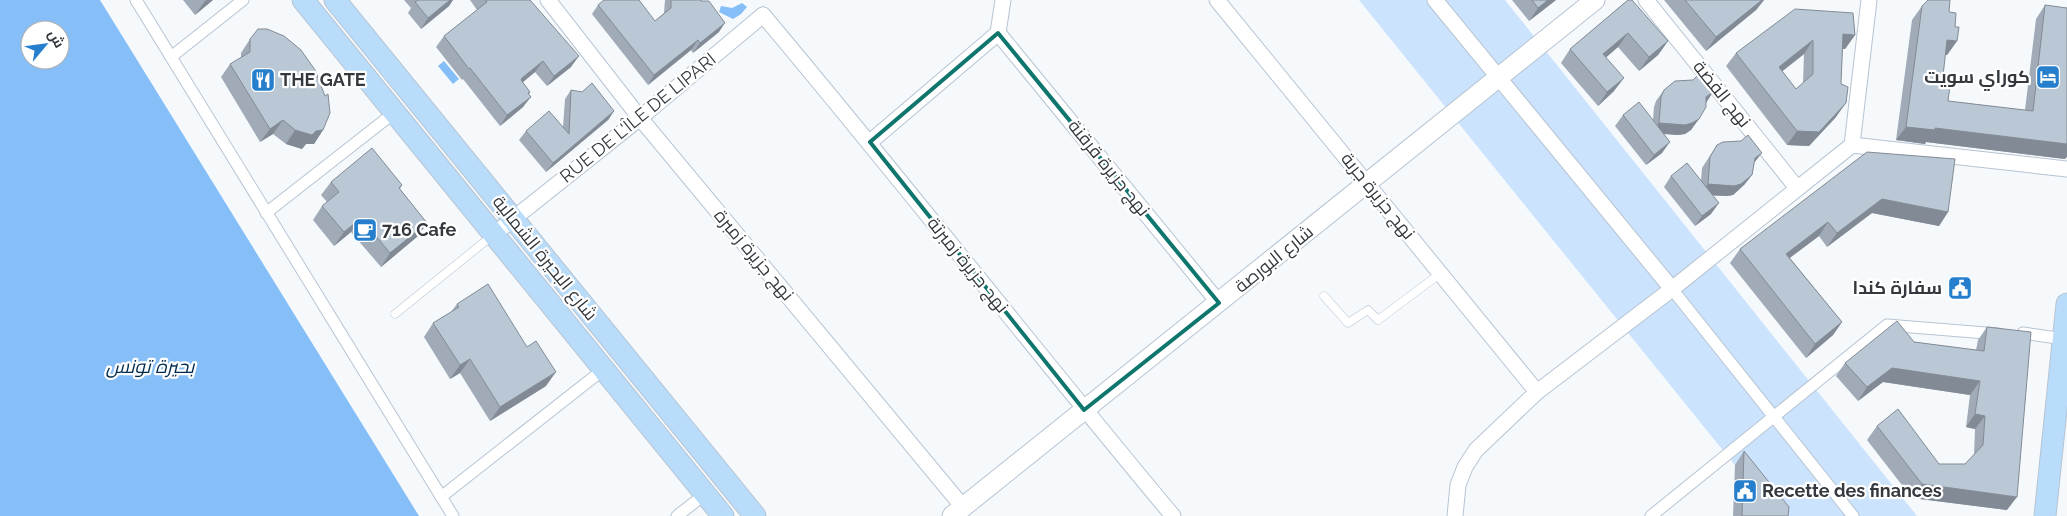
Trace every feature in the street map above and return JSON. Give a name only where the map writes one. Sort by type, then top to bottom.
[{"type":"main road","name":"شارع البحيرة الشمالية","points":[[303,0],[723,516]]},
{"type":"main road","name":"شارع البحيرة الشمالية","points":[[335,0],[755,516]]},
{"type":"main road","points":[[2046,516],[2053,428],[2067,304]]},
{"type":"street","points":[[136,0],[453,516]]},
{"type":"street","points":[[171,57],[243,0]]},
{"type":"street","name":"نهج جزيرة زمبرة","points":[[548,0],[640,118],[957,512]]},
{"type":"street","points":[[870,142],[998,33],[1003,0]]},
{"type":"street","name":"نهج جزيرة جربة","points":[[1217,0],[1537,392]]},
{"type":"street","points":[[1435,0],[1672,290],[1853,516]]},
{"type":"street","name":"شارع البورصة","points":[[957,512],[1595,0]]},
{"type":"street","name":"نهج الفضة","points":[[1646,0],[1798,188]]},
{"type":"street","points":[[1852,145],[1869,0]]},
{"type":"street","name":"RUE DE L'ÎLE DE LIPARI","points":[[493,235],[640,118],[764,7]]},
{"type":"street","name":"نهج جزيرة زمبرتة","points":[[764,7],[1084,410],[1173,516]]},
{"type":"street","name":"نهج جزيرة قرقنة","points":[[998,33],[1219,303]]},
{"type":"street","points":[[266,213],[395,112]]},
{"type":"street","points":[[1455,516],[1458,485],[1465,467],[1476,450],[1537,392],[1672,290],[1852,145],[2067,168]]},
{"type":"street","points":[[1651,516],[1887,325],[2064,339]]},
{"type":"street","points":[[441,497],[604,368]]},
{"type":"street","points":[[677,516],[705,494]]},
{"type":"lane","points":[[395,314],[493,235]]},
{"type":"lane","points":[[1324,296],[1348,323],[1368,310],[1378,320],[1441,273]]},
{"type":"highlighted area","points":[[998,33],[1219,303],[1084,410],[870,142]]},
{"type":"shaded area","points":[[1359,0],[1505,0],[1917,516],[1776,516]]},
{"type":"water","name":"بحيرة تونس","points":[[0,0],[100,0],[419,516],[0,516]]},
{"type":"water","points":[[742,3],[747,7],[733,19],[719,12],[721,6],[732,8]]},
{"type":"water","points":[[444,61],[459,79],[453,84],[438,66]]},
{"type":"building","points":[[418,0],[450,0],[428,18],[415,2]]},
{"type":"building","points":[[486,0],[530,0],[579,56],[554,76],[543,61],[522,78],[521,80],[530,92],[528,93],[531,97],[507,115],[444,36],[487,2]]},
{"type":"building","points":[[604,0],[639,0],[655,21],[671,8],[671,0],[709,1],[725,23],[700,43],[698,40],[654,75],[598,5]]},
{"type":"building","points":[[1532,0],[1548,0],[1538,8]]},
{"type":"building","points":[[1628,0],[1632,0],[1668,41],[1649,57],[1628,33],[1603,54],[1624,78],[1607,92],[1570,49]]},
{"type":"building","points":[[1685,0],[1762,0],[1716,37]]},
{"type":"building","name":"كوراي سويت","points":[[1928,0],[1950,0],[1949,12],[1956,13],[1955,27],[1959,27],[1957,41],[1947,40],[1942,85],[1950,86],[1948,101],[2033,111],[2045,5],[2067,8],[2067,144],[1935,128],[1935,130],[1906,127],[1922,6]]},
{"type":"building","points":[[1795,9],[1853,13],[1855,35],[1843,34],[1841,84],[1848,87],[1846,103],[1819,132],[1797,131],[1736,53]],"holes":[[[1813,40],[1813,74],[1796,89],[1779,67]]]},
{"type":"building","points":[[258,29],[267,29],[284,36],[301,50],[315,70],[325,96],[328,94],[330,113],[323,130],[316,131],[312,135],[295,130],[283,120],[270,129],[230,64],[250,52],[250,39]]},
{"type":"building","points":[[1699,74],[1713,92],[1706,97],[1706,107],[1699,119],[1685,125],[1659,123],[1661,97],[1664,90],[1675,81],[1693,80]]},
{"type":"building","points":[[592,83],[614,111],[553,163],[526,131],[549,111],[569,134],[571,90],[582,92]]},
{"type":"building","points":[[1639,102],[1670,142],[1654,155],[1623,115]]},
{"type":"building","points":[[1748,135],[1762,153],[1755,158],[1752,175],[1741,184],[1734,186],[1708,184],[1710,157],[1717,145],[1723,142],[1741,141]]},
{"type":"building","points":[[372,148],[402,185],[399,188],[427,223],[390,253],[361,218],[344,232],[322,206],[339,192],[331,182]]},
{"type":"building","points":[[1867,152],[1955,159],[1948,212],[1882,199],[1837,233],[1828,222],[1786,254],[1842,322],[1815,344],[1740,249]]},
{"type":"building","points":[[1687,163],[1719,203],[1702,216],[1671,176]]},
{"type":"building","points":[[488,284],[527,347],[536,341],[556,372],[500,407],[470,359],[460,365],[433,323],[459,307],[457,304]]},
{"type":"building","points":[[1897,321],[1914,342],[1984,351],[1987,327],[2031,332],[2017,497],[1922,484],[1877,426],[1898,409],[1939,464],[1965,464],[1983,445],[1985,416],[1975,414],[1980,381],[1892,368],[1867,387],[1845,363]]},
{"type":"building","points":[[1744,451],[1789,507],[1788,516],[1742,516]]},
{"type":"place","name":"كوراي سويت","points":[[2048,77]]},
{"type":"place","name":"THE GATE","points":[[263,80]]},
{"type":"place","name":"716 Cafe","points":[[365,230]]},
{"type":"place","name":"سفارة كندا","points":[[1960,288]]},
{"type":"place","name":"Recette des finances","points":[[1745,491]]}]
